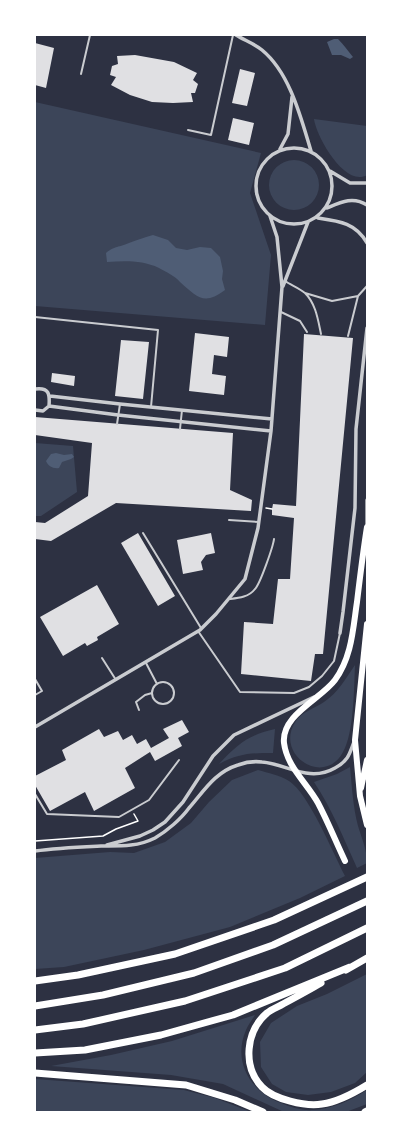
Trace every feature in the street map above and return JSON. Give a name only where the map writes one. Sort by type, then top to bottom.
[{"type":"highway","points":[[35,981],[78,975],[175,954],[274,920],[367,876]]},
{"type":"highway","points":[[35,1006],[103,995],[194,973],[273,945],[367,900]]},
{"type":"highway","points":[[35,1030],[83,1024],[185,1001],[285,968],[367,928]]},
{"type":"highway","points":[[367,958],[267,1013],[255,1028],[250,1042],[249,1060],[253,1073],[262,1087],[276,1097],[298,1103],[322,1104],[351,1095],[367,1085]]},
{"type":"highway","points":[[35,1053],[85,1050],[161,1035],[233,1015],[350,968]]},
{"type":"highway","points":[[35,977],[78,975]]},
{"type":"highway","points":[[35,1073],[186,1084],[234,1100],[263,1112]]},
{"type":"main road","points":[[345,861],[318,803],[296,772],[288,757],[284,742],[287,727],[297,713],[322,693],[335,680],[346,661],[353,634],[367,527]]},
{"type":"main road","points":[[367,624],[355,740],[360,796],[367,825]]},
{"type":"main road","points":[[360,796],[367,760]]},
{"type":"street","points":[[234,35],[262,50],[280,70],[292,96],[312,151]]},
{"type":"street","points":[[35,727],[200,630],[245,579],[259,522],[271,431],[282,288],[277,237],[270,216],[261,206],[256,184],[258,172],[264,161],[280,149],[288,134],[292,96]]},
{"type":"street","points":[[280,149],[293,147],[312,151],[322,159],[330,171],[350,184],[367,183]]},
{"type":"street","points":[[270,216],[288,224],[308,222],[318,218],[326,208],[333,190],[330,171]]},
{"type":"street","points":[[326,208],[346,200],[362,202],[367,205]]},
{"type":"street","points":[[318,218],[343,222],[363,235],[367,243]]},
{"type":"street","points":[[282,288],[308,222]]},
{"type":"street","points":[[340,633],[355,508],[356,429],[367,328]]},
{"type":"street","points":[[35,389],[41,388],[47,391],[50,396],[49,406],[43,411],[35,410]]},
{"type":"street","points":[[50,396],[272,419]]},
{"type":"street","points":[[49,406],[118,415],[271,431]]},
{"type":"street","points":[[367,500],[367,527]]},
{"type":"street","points":[[102,846],[140,836],[165,822],[183,802],[213,756],[234,735],[322,693]]},
{"type":"street","points":[[35,852],[102,846],[122,847],[141,843],[155,838],[168,829],[188,809],[211,781],[228,768],[250,762],[263,762],[296,772],[309,774],[322,773],[331,770],[347,758],[355,740]]},
{"type":"lane","points":[[81,74],[90,35]]},
{"type":"lane","points":[[188,130],[211,136],[234,35]]},
{"type":"lane","points":[[285,281],[304,292],[332,301],[358,296]]},
{"type":"lane","points":[[348,336],[358,296],[367,286]]},
{"type":"lane","points":[[304,292],[312,301],[317,314],[321,334]]},
{"type":"lane","points":[[281,312],[300,321],[307,332]]},
{"type":"lane","points":[[35,318],[158,330],[151,407]]},
{"type":"lane","points":[[118,424],[120,404]]},
{"type":"lane","points":[[180,429],[182,410]]},
{"type":"lane","points":[[229,520],[259,522]]},
{"type":"lane","points":[[143,533],[200,630],[240,692],[294,693],[309,687],[322,676],[334,661],[340,633]]},
{"type":"lane","points":[[228,599],[243,598],[256,588],[273,547],[274,539]]},
{"type":"lane","points":[[102,658],[116,680]]},
{"type":"lane","points":[[146,663],[157,684]]},
{"type":"lane","points":[[35,679],[42,691],[35,695]]},
{"type":"lane","points":[[164,682],[170,685],[173,692],[172,698],[167,703],[160,704],[154,700],[152,693],[157,684],[164,682]]},
{"type":"lane","points":[[139,710],[136,702],[138,699],[152,693]]},
{"type":"lane","points":[[35,794],[47,814],[119,817],[149,800],[179,760]]},
{"type":"path","points":[[35,841],[103,836],[116,829],[138,821],[132,809]]},
{"type":"shaded area","points":[[338,39],[353,57],[350,59],[341,55],[332,55],[327,42]]},
{"type":"shaded area","points":[[35,102],[261,153],[250,193],[271,255],[265,325],[35,306]]},
{"type":"shaded area","points":[[314,119],[367,126],[367,175],[358,177],[350,174],[341,167],[326,148],[320,137]]},
{"type":"shaded area","points":[[294,160],[304,162],[312,167],[317,175],[319,185],[317,195],[312,203],[304,208],[294,210],[284,208],[276,203],[271,195],[269,185],[271,175],[276,167],[284,162]]},
{"type":"shaded area","points":[[153,235],[168,240],[176,248],[187,250],[200,247],[211,248],[220,257],[223,271],[222,279],[225,290],[212,298],[201,298],[191,292],[173,276],[153,265],[120,261],[107,262],[106,253],[112,249]]},
{"type":"shaded area","points":[[35,443],[73,446],[77,492],[41,516],[35,516]]},
{"type":"shaded area","points":[[56,453],[64,455],[72,454],[74,457],[62,462],[59,468],[53,468],[49,466],[46,461],[51,454]]},
{"type":"shaded area","points":[[355,665],[354,698],[347,744],[335,762],[324,767],[314,767],[304,762],[296,755],[291,745],[291,733],[296,721],[309,710],[329,698],[341,685]]},
{"type":"shaded area","points":[[275,729],[273,753],[246,754],[219,764],[232,751],[250,737]]},
{"type":"shaded area","points":[[350,767],[355,812],[367,858],[367,863],[357,868],[332,813],[314,782],[337,774]]},
{"type":"shaded area","points":[[258,770],[282,777],[297,788],[312,811],[345,876],[300,898],[230,927],[144,950],[64,967],[35,969],[35,858],[110,852],[134,853],[165,842],[191,823],[209,802],[232,780]]},
{"type":"shaded area","points":[[367,974],[367,1072],[355,1083],[331,1092],[308,1095],[286,1092],[272,1084],[261,1067],[260,1042],[271,1023],[297,1006],[327,994]]},
{"type":"shaded area","points":[[255,1015],[246,1030],[242,1042],[241,1053],[247,1074],[253,1084],[261,1091],[270,1098],[285,1104],[309,1110],[335,1106],[367,1090],[367,1104],[346,1112],[284,1112],[223,1084],[171,1075],[51,1066],[111,1055],[172,1041]]},
{"type":"shaded area","points":[[35,1079],[184,1090],[215,1098],[251,1112],[35,1112]]},
{"type":"building","points":[[35,43],[54,48],[46,88],[35,85]]},
{"type":"building","points":[[135,55],[174,62],[197,73],[193,80],[198,84],[195,93],[191,93],[193,102],[152,102],[130,95],[111,85],[116,77],[110,75],[112,66],[118,64],[117,56]]},
{"type":"building","points":[[240,69],[255,73],[247,106],[232,103]]},
{"type":"building","points":[[233,118],[254,123],[249,145],[228,140]]},
{"type":"building","points":[[195,333],[229,337],[227,357],[214,355],[212,374],[226,376],[224,395],[189,391]]},
{"type":"building","points":[[304,334],[353,338],[323,654],[315,654],[311,681],[241,674],[244,622],[273,624],[278,579],[290,579],[294,518],[272,515],[272,509],[273,504],[296,506]]},
{"type":"building","points":[[121,340],[149,342],[143,399],[115,396]]},
{"type":"building","points":[[52,373],[75,376],[74,386],[51,382]]},
{"type":"building","points":[[35,417],[233,433],[230,490],[252,500],[251,511],[116,503],[51,541],[35,539],[35,522],[45,523],[88,496],[92,443],[35,435]]},
{"type":"building","points":[[138,533],[175,596],[158,606],[121,543]]},
{"type":"building","points":[[211,533],[215,553],[206,555],[201,562],[203,570],[183,574],[177,540]]},
{"type":"building","points":[[97,585],[119,624],[97,637],[98,640],[87,646],[85,643],[63,656],[40,617]]},
{"type":"building","points":[[182,720],[189,732],[178,738],[182,746],[155,761],[150,752],[125,768],[135,788],[94,811],[85,792],[50,811],[35,785],[35,776],[66,760],[62,750],[99,729],[104,737],[118,731],[123,740],[132,735],[137,744],[146,739],[151,748],[169,738],[163,729]]}]
